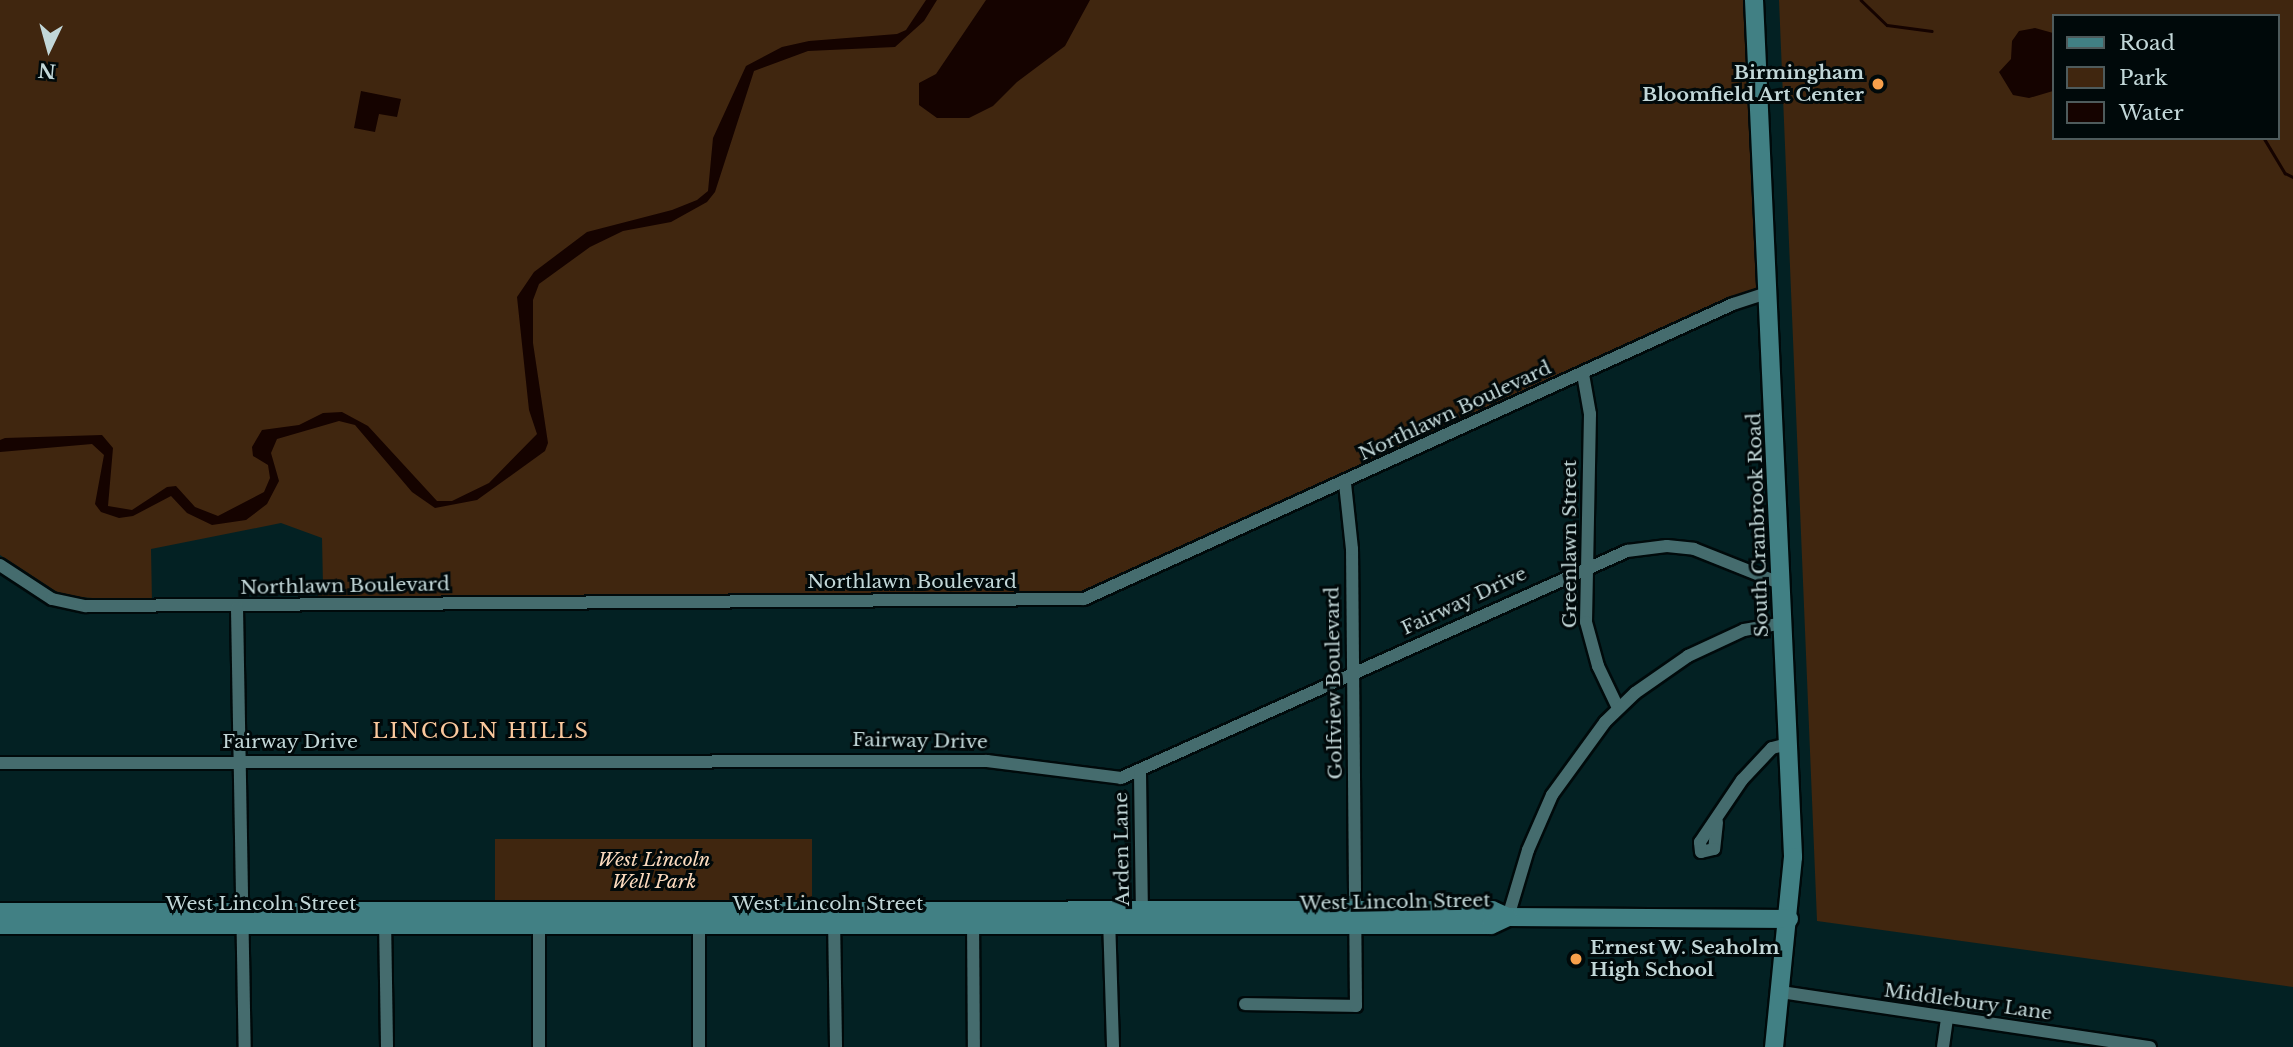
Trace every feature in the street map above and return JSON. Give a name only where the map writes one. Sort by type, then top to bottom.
[{"type":"street","name":"South Cranbrook Road","points":[[1754,0],[1793,857],[1789,919],[1774,1047]]},
{"type":"street","name":"Northlawn Boulevard","points":[[0,565],[52,599],[75,605],[237,608],[1073,600],[1138,578],[1769,292]]},
{"type":"street","name":"Greenlawn Street","points":[[1583,374],[1590,414],[1586,566],[1588,635],[1618,708]]},
{"type":"street","name":"Golfview Boulevard","points":[[1245,1004],[1356,1006],[1351,515],[1345,483]]},
{"type":"street","name":"Fairway Drive","points":[[0,763],[987,761],[1114,778],[1140,773],[1586,566],[1639,548],[1674,546],[1716,556],[1763,580],[1782,583]]},
{"type":"street","points":[[237,608],[245,1047]]},
{"type":"street","points":[[1508,917],[1528,850],[1552,795],[1618,708],[1650,682],[1710,645],[1744,630],[1784,623]]},
{"type":"street","points":[[1717,822],[1742,780],[1761,758],[1772,748],[1788,744]]},
{"type":"street","name":"Arden Lane","points":[[1140,773],[1142,917]]},
{"type":"street","name":"West Lincoln Street","points":[[0,925],[21,919],[1355,917],[1492,910],[1508,917],[1789,919]]},
{"type":"street","name":"West Lincoln Street","points":[[0,912],[21,919]]},
{"type":"street","points":[[834,917],[836,1047]]},
{"type":"street","points":[[385,918],[387,1047]]},
{"type":"street","points":[[539,918],[539,1047]]},
{"type":"street","points":[[699,918],[699,1047]]},
{"type":"street","points":[[973,918],[974,1047]]},
{"type":"street","name":"Arden Lane","points":[[1109,918],[1113,1047]]},
{"type":"street","name":"Middlebury Lane","points":[[1781,992],[2150,1047]]},
{"type":"street","points":[[1943,1047],[1947,1018]]},
{"type":"green space","points":[[0,0],[1751,0],[1763,292],[1089,602],[318,599],[318,586],[323,586],[322,538],[281,523],[151,549],[152,602],[63,596],[0,555]]},
{"type":"green space","points":[[1779,0],[2293,0],[2293,987],[1817,921]]},
{"type":"green space","name":"West Lincoln Well Park","points":[[495,839],[812,839],[812,903],[495,903]]},
{"type":"water","points":[[926,0],[937,0],[924,21],[895,47],[808,51],[754,71],[715,192],[707,202],[671,222],[623,231],[590,247],[539,284],[533,300],[533,343],[548,443],[545,451],[477,500],[435,508],[412,492],[355,425],[339,421],[277,439],[271,453],[279,481],[267,504],[246,520],[212,525],[187,513],[171,496],[133,516],[119,518],[101,512],[95,504],[104,455],[92,444],[0,452],[0,440],[5,438],[102,435],[113,448],[108,506],[132,510],[167,487],[176,486],[195,507],[218,516],[264,492],[270,478],[268,465],[253,456],[252,447],[262,430],[299,425],[323,413],[342,412],[368,426],[437,501],[452,501],[489,483],[537,434],[529,410],[517,297],[534,272],[587,232],[672,210],[697,200],[708,191],[713,138],[746,66],[782,47],[809,41],[897,34],[906,30]]},
{"type":"water","points":[[986,0],[1090,0],[1065,46],[1017,82],[993,106],[969,118],[937,118],[919,105],[919,83],[936,74]]},
{"type":"water","points":[[2035,28],[2052,33],[2052,91],[2029,98],[2013,95],[1999,72],[2011,59],[2012,41],[2019,31]]},
{"type":"water","points":[[361,91],[401,99],[397,117],[379,114],[375,132],[354,128]]},
{"type":"waterway","points":[[1861,0],[1887,25],[1932,31]]},
{"type":"waterway","points":[[2265,140],[2285,173],[2293,177]]},
{"type":"place","name":"Birmingham Bloomfield Art Center","points":[[1878,84]]},
{"type":"place","name":"Ernest W. Seaholm High School","points":[[1576,959]]},
{"type":"district","name":"LINCOLN HILLS","points":[[481,731]]}]
